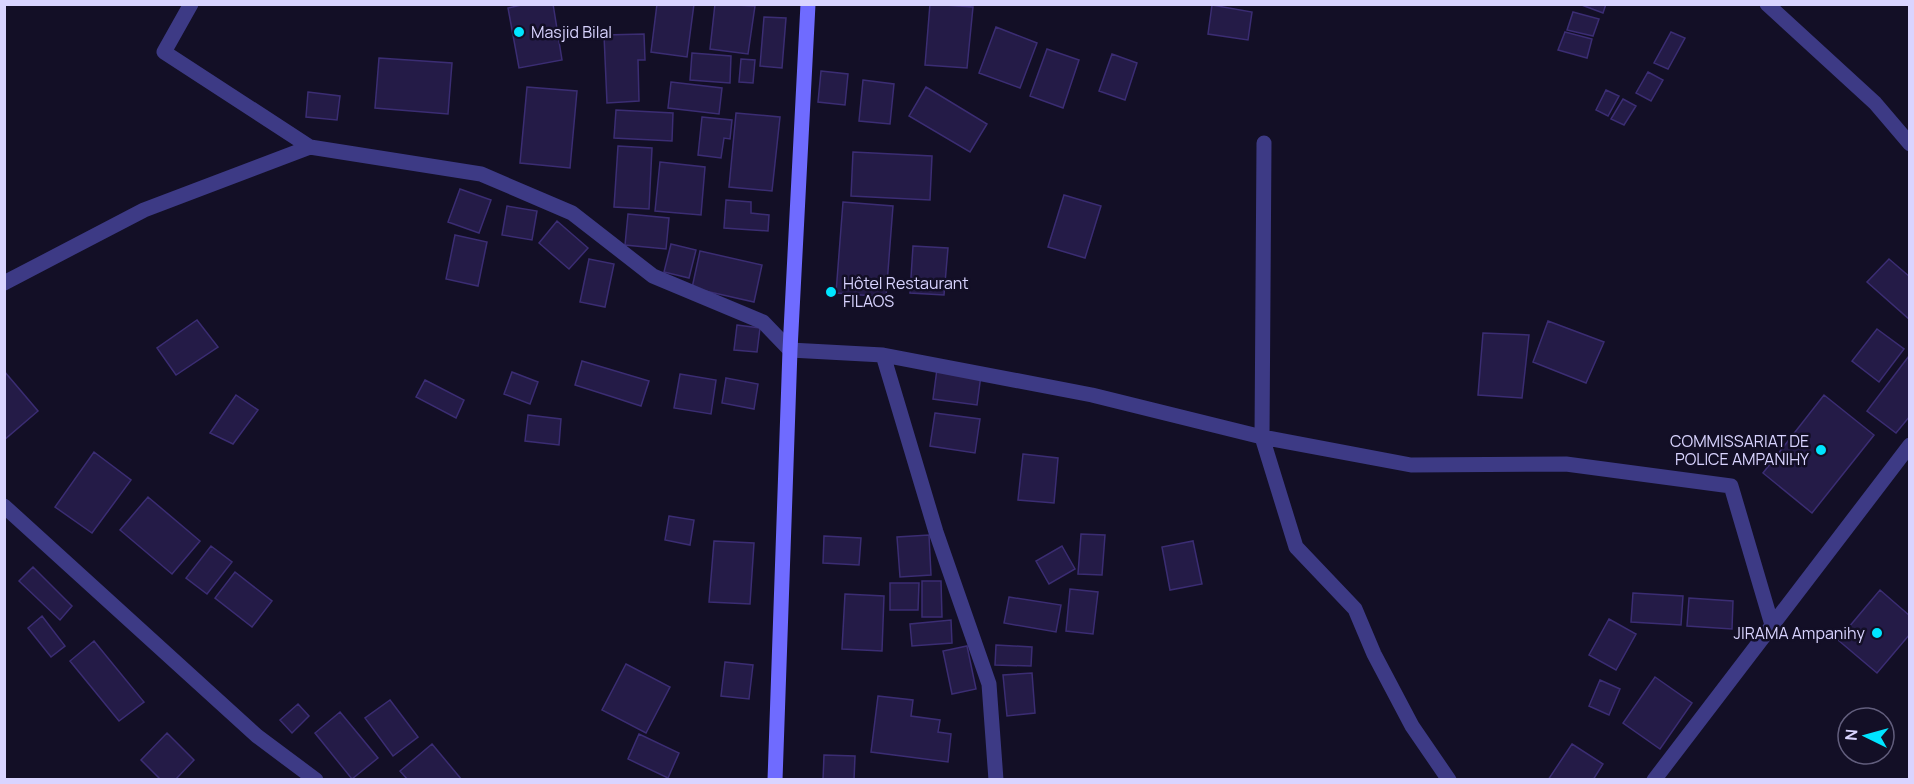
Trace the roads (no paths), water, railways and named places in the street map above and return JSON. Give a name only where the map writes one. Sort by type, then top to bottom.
[{"type":"main road","points":[[775,780],[790,350],[808,4]]},
{"type":"street","points":[[191,4],[164,52],[309,147],[480,174],[572,213],[653,276],[763,322],[790,350],[883,355],[1092,395],[1262,437],[1411,465],[1566,464],[1731,486],[1772,625]]},
{"type":"street","points":[[1767,4],[1875,103],[1910,144]]},
{"type":"street","points":[[1264,143],[1262,437],[1296,546],[1355,609],[1374,654],[1412,726],[1449,780]]},
{"type":"street","points":[[4,283],[144,210],[309,147]]},
{"type":"street","points":[[883,355],[936,532],[989,684],[996,780]]},
{"type":"street","points":[[1653,780],[1910,445]]},
{"type":"street","points":[[4,506],[257,736],[316,780]]},
{"type":"place","name":"Masjid Bilal","points":[[519,32]]},
{"type":"place","name":"Hôtel Restaurant FILAOS","points":[[831,292]]},
{"type":"place","name":"COMMISSARIAT DE POLICE AMPANIHY","points":[[1821,450]]},
{"type":"place","name":"JIRAMA Ampanihy","points":[[1877,633]]}]
